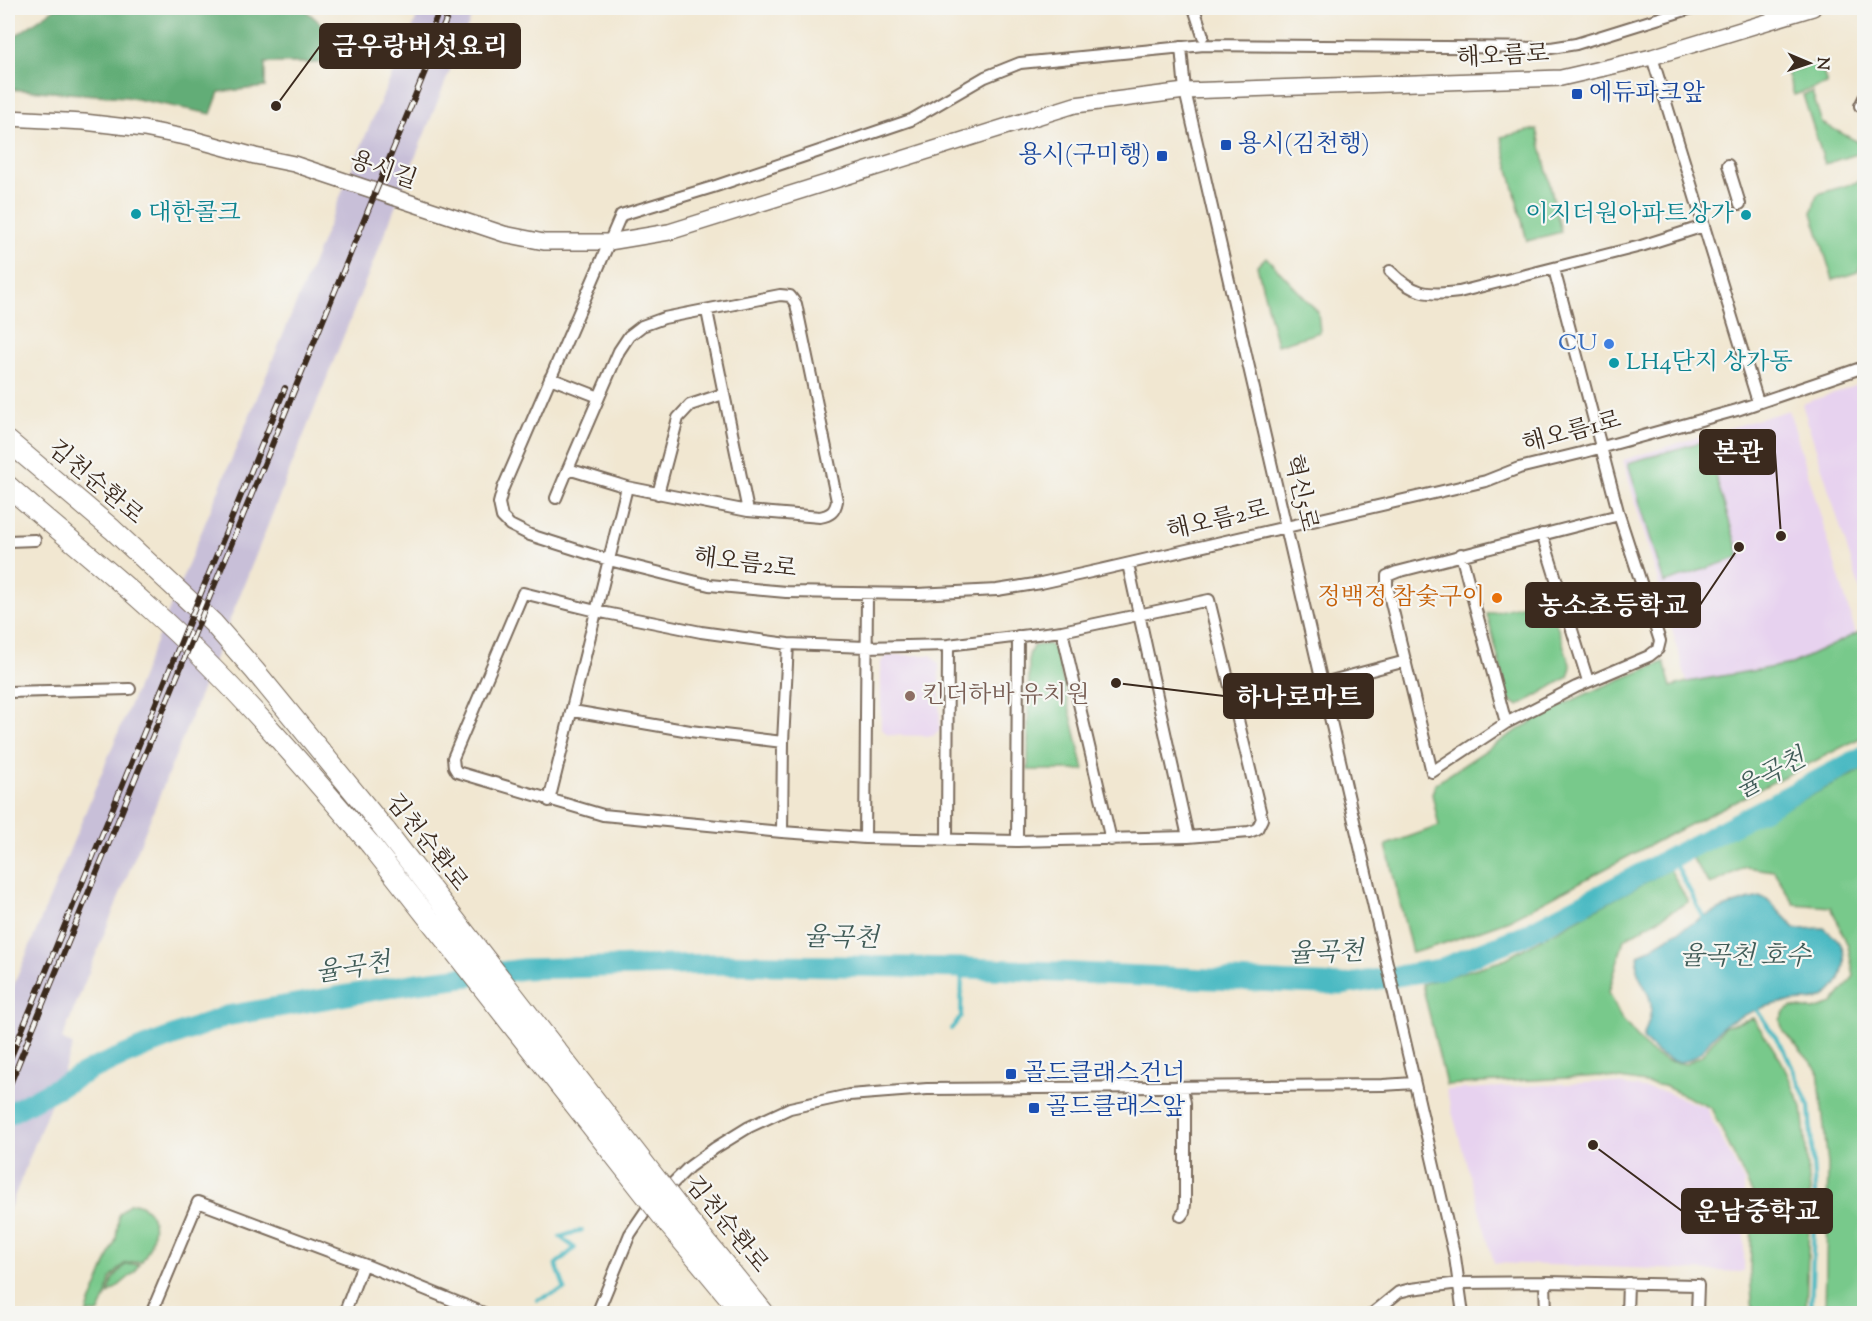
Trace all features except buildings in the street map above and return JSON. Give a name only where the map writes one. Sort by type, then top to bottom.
[{"type":"highway","name":"김천순환로","points":[[8,441],[112,529],[213,624],[255,671],[386,831],[675,1218],[743,1314]]},
{"type":"highway","name":"김천순환로","points":[[8,486],[153,611],[275,732],[370,844],[675,1218],[765,1314]]},
{"type":"street","points":[[1194,8],[1203,36]]},
{"type":"street","name":"해오름2로","points":[[1286,526],[1041,583],[997,590],[867,595],[786,592],[709,585],[609,560],[530,534],[510,525],[502,517],[499,503],[503,488],[621,215],[713,187],[911,120],[985,77],[1020,63],[1215,45],[1551,48],[1576,44],[1692,8]]},
{"type":"street","name":"해오름로","points":[[609,242],[669,232],[1075,105],[1185,91],[1561,78],[1652,57],[1814,8]]},
{"type":"street","name":"혁신5로","points":[[1181,47],[1185,91],[1374,904],[1460,1283],[1463,1314]]},
{"type":"street","points":[[1652,57],[1758,402]]},
{"type":"street","name":"용시길","points":[[8,118],[84,122],[144,129],[294,164],[504,234],[544,242],[609,242]]},
{"type":"street","points":[[1728,165],[1740,204]]},
{"type":"street","points":[[1390,271],[1411,289],[1434,294],[1459,292],[1641,246],[1704,226]]},
{"type":"street","points":[[1554,269],[1619,515],[1660,641],[1658,649],[1649,656],[1588,681],[1506,723],[1432,772],[1387,586],[1387,576],[1461,554],[1619,515]]},
{"type":"street","points":[[556,498],[568,469],[619,351],[629,336],[642,326],[664,318],[780,295],[790,296],[796,304],[837,501],[836,509],[829,515],[820,517],[748,511],[627,487],[568,469]]},
{"type":"street","points":[[707,311],[748,511]]},
{"type":"street","name":"해오름1로","points":[[1286,526],[1486,481],[1519,468],[1758,402],[1864,367]]},
{"type":"street","points":[[550,378],[599,397]]},
{"type":"street","points":[[658,494],[678,418],[690,405],[723,394]]},
{"type":"street","points":[[549,801],[627,487]]},
{"type":"street","points":[[1542,534],[1588,681]]},
{"type":"street","points":[[8,541],[35,540]]},
{"type":"street","points":[[1461,554],[1506,723]]},
{"type":"street","points":[[1128,564],[1188,837]]},
{"type":"street","points":[[523,593],[596,611],[701,632],[788,645],[866,647],[948,645],[1062,631],[1209,600],[1262,819],[1257,829],[1249,832],[1188,837],[1017,841],[865,838],[603,815],[549,801],[457,772],[453,758],[523,593]]},
{"type":"street","points":[[865,838],[867,595]]},
{"type":"street","points":[[1062,631],[1111,840]]},
{"type":"street","points":[[1017,841],[1018,636]]},
{"type":"street","points":[[782,832],[783,742],[788,645]]},
{"type":"street","points":[[947,840],[948,645]]},
{"type":"street","points":[[1323,683],[1406,661]]},
{"type":"street","points":[[8,692],[130,689]]},
{"type":"street","points":[[573,711],[690,731],[783,742]]},
{"type":"street","points":[[597,1314],[630,1234],[647,1209],[688,1167],[749,1127],[790,1108],[849,1095],[887,1091],[1414,1083]]},
{"type":"street","points":[[1181,1216],[1185,1204],[1185,1103],[1182,1088]]},
{"type":"street","points":[[151,1314],[198,1202],[363,1264],[486,1314]]},
{"type":"street","points":[[344,1314],[363,1264]]},
{"type":"street","points":[[1545,1282],[1546,1314]]},
{"type":"street","points":[[1372,1314],[1399,1292],[1411,1289],[1460,1283],[1545,1282],[1698,1285],[1697,1314]]},
{"type":"street","points":[[1627,1314],[1628,1283]]},
{"type":"shaded area","points":[[421,8],[475,8],[62,1039],[73,1046],[8,1213],[8,999],[367,132]]},
{"type":"shaded area","points":[[1864,383],[1864,603],[1802,404]]},
{"type":"shaded area","points":[[1789,410],[1856,634],[1792,664],[1687,682],[1623,460]]},
{"type":"shaded area","name":"킨더하바 유치원","points":[[887,655],[931,655],[939,664],[940,729],[933,736],[888,735],[881,728],[881,662]]},
{"type":"shaded area","points":[[1604,1082],[1663,1091],[1706,1108],[1744,1182],[1744,1272],[1494,1263],[1446,1090]]},
{"type":"green space","points":[[56,8],[303,8],[366,63],[265,63],[265,87],[219,92],[211,114],[126,97],[8,89],[8,41]]},
{"type":"green space","points":[[1820,62],[1827,84],[1794,95],[1787,72]]},
{"type":"green space","points":[[1812,92],[1822,123],[1864,145],[1864,152],[1825,164],[1803,95]]},
{"type":"green space","points":[[1537,129],[1561,232],[1527,241],[1501,137]]},
{"type":"green space","points":[[1864,180],[1864,257],[1858,272],[1833,280],[1812,213],[1815,200],[1818,194]]},
{"type":"green space","points":[[1266,257],[1318,312],[1320,332],[1277,345],[1257,266]]},
{"type":"green space","points":[[1705,441],[1740,557],[1664,583],[1628,463]]},
{"type":"green space","points":[[1548,599],[1571,667],[1568,677],[1519,706],[1509,700],[1487,614]]},
{"type":"green space","points":[[1864,630],[1864,736],[1663,838],[1509,920],[1412,953],[1386,845],[1439,826],[1432,794],[1435,784],[1510,735],[1557,708],[1596,689],[1664,662],[1671,687],[1687,682],[1792,664]]},
{"type":"green space","points":[[1049,644],[1056,651],[1084,770],[1028,770],[1029,655],[1033,646]]},
{"type":"green space","points":[[1864,769],[1864,1313],[1825,1313],[1828,1165],[1818,1070],[1783,1031],[1780,1020],[1784,1012],[1791,1007],[1814,1010],[1832,1004],[1854,976],[1848,946],[1831,907],[1794,904],[1774,871],[1745,867],[1710,885],[1690,856]]},
{"type":"green space","points":[[1670,869],[1688,902],[1624,939],[1609,992],[1621,1018],[1649,1051],[1666,1061],[1686,1064],[1701,1056],[1724,1027],[1753,1018],[1781,1060],[1802,1107],[1810,1191],[1806,1313],[1753,1313],[1750,1272],[1753,1195],[1711,1108],[1664,1086],[1601,1076],[1446,1085],[1422,984],[1501,961]]},
{"type":"green space","points":[[135,1203],[144,1207],[153,1220],[154,1228],[150,1245],[142,1261],[124,1264],[110,1279],[107,1294],[99,1312],[87,1313],[116,1239],[119,1214],[129,1204]]},
{"type":"green space","points":[[139,1264],[135,1272],[109,1294],[112,1280],[125,1265]]},
{"type":"water","name":"율곡천 호수","points":[[1761,897],[1767,899],[1796,929],[1824,928],[1838,940],[1844,956],[1839,981],[1828,994],[1817,1000],[1773,1005],[1729,1022],[1717,1031],[1698,1054],[1685,1061],[1673,1061],[1661,1056],[1643,1038],[1650,1017],[1651,1005],[1637,969],[1639,955],[1713,913]]},
{"type":"waterway","name":"율곡천","points":[[8,1114],[92,1069],[226,1016],[417,983],[524,969],[713,964],[968,968],[1342,985],[1440,969],[1524,935],[1864,756]]},
{"type":"waterway","name":"율곡천","points":[[1672,857],[1704,918]]},
{"type":"waterway","points":[[951,1029],[961,1017],[962,968]]},
{"type":"waterway","name":"율곡천","points":[[1756,1009],[1785,1051],[1809,1106],[1815,1191],[1811,1314]]},
{"type":"waterway","points":[[537,1300],[565,1289],[556,1264],[575,1248],[560,1237],[582,1230]]},
{"type":"railway","points":[[422,55],[440,8]]},
{"type":"railway","points":[[8,1089],[451,8]]},
{"type":"railway","points":[[8,1064],[285,388]]},
{"type":"place","name":"에듀파크앞","points":[[1577,94]]},
{"type":"place","name":"금우랑버섯요리","points":[[276,106]]},
{"type":"place","name":"용시(김천행)","points":[[1226,145]]},
{"type":"place","name":"용시(구미행)","points":[[1162,156]]},
{"type":"place","name":"대한콜크","points":[[136,214]]},
{"type":"place","name":"이지더원아파트상가","points":[[1746,215]]},
{"type":"place","name":"CU","points":[[1609,344]]},
{"type":"place","name":"LH4단지 상가동","points":[[1614,363]]},
{"type":"place","name":"본관","points":[[1781,536]]},
{"type":"place","name":"농소초등학교","points":[[1739,547]]},
{"type":"place","name":"정백정 참숯구이","points":[[1497,598]]},
{"type":"place","name":"하나로마트","points":[[1116,683]]},
{"type":"place","name":"킨더하바 유치원","points":[[910,696]]},
{"type":"place","name":"골드클래스건너","points":[[1011,1074]]},
{"type":"place","name":"골드클래스앞","points":[[1034,1108]]},
{"type":"place","name":"운남중학교","points":[[1593,1145]]}]
